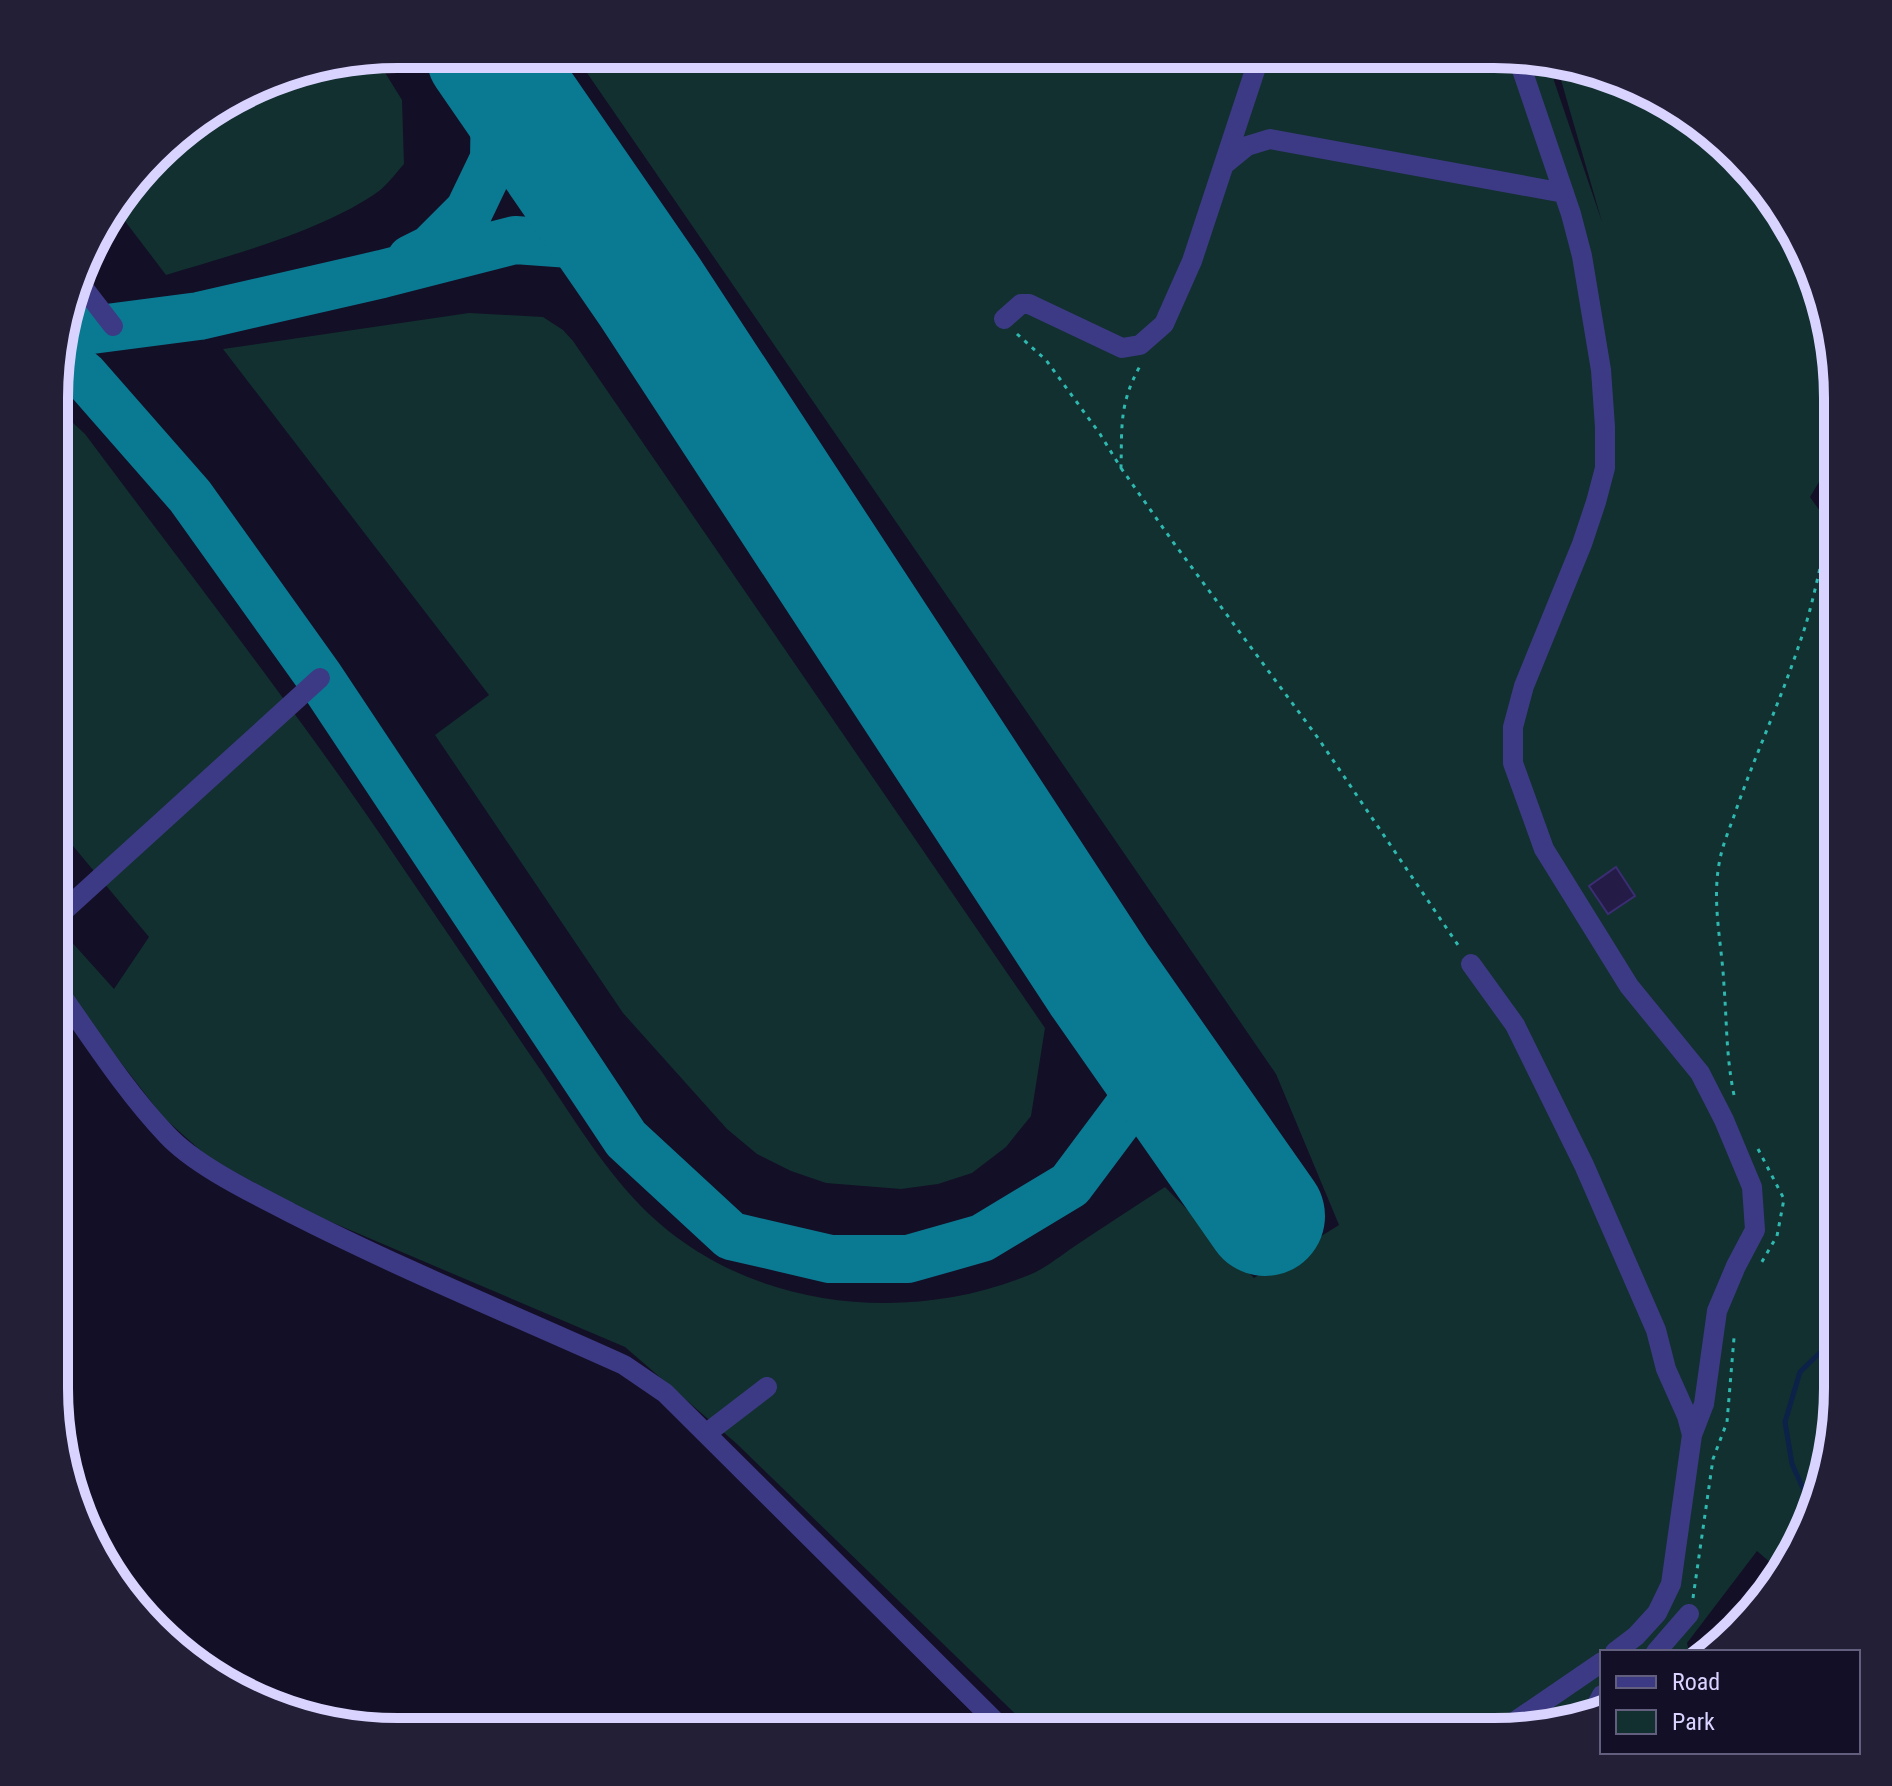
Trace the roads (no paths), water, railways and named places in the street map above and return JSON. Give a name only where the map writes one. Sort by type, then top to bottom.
[{"type":"street","points":[[1004,319],[1021,304],[1029,304],[1122,348],[1140,345],[1164,324],[1192,261],[1256,68]]},
{"type":"street","points":[[1522,70],[1582,256],[1601,370],[1605,468],[1582,544],[1524,686],[1513,727],[1513,763],[1544,849],[1629,986],[1700,1073],[1752,1187],[1755,1230],[1717,1311],[1704,1404],[1692,1435],[1671,1584],[1657,1613],[1618,1650]]},
{"type":"street","points":[[1225,164],[1247,146],[1270,139],[1564,193]]},
{"type":"street","points":[[86,291],[113,326]]},
{"type":"street","points":[[68,907],[320,678]]},
{"type":"street","points":[[1471,964],[1515,1025],[1584,1165],[1656,1330],[1666,1369],[1692,1435]]},
{"type":"street","points":[[68,1004],[168,1137],[206,1165],[339,1237],[624,1365],[665,1393],[992,1718]]},
{"type":"street","points":[[707,1433],[767,1387]]},
{"type":"street","points":[[1658,1650],[1689,1614]]},
{"type":"street","points":[[1522,1716],[1600,1663]]},
{"type":"waterway","points":[[1806,1495],[1792,1464],[1785,1422],[1800,1372],[1824,1349]]}]
